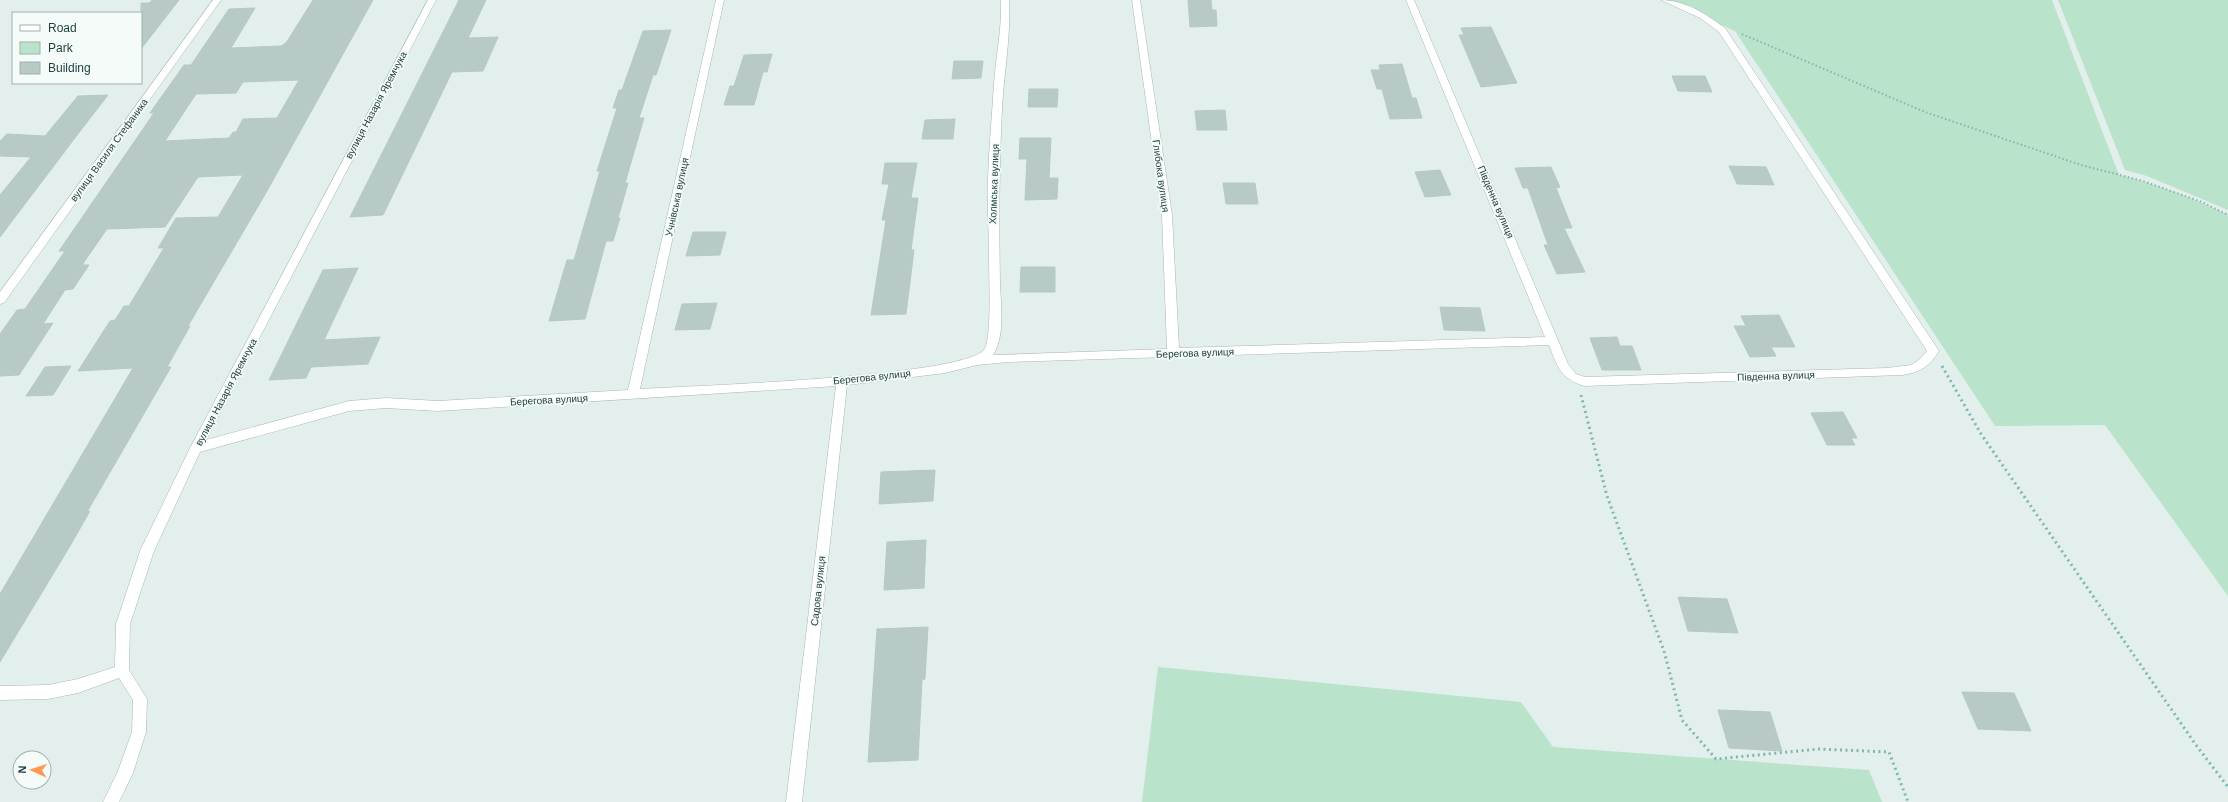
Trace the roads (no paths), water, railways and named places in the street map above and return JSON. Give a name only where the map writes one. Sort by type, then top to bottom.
[{"type":"street","name":"вулиця Василя Стефаника","points":[[0,300],[217,0]]},
{"type":"street","name":"вулиця Назарія Яремчука","points":[[122,671],[123,624],[147,551],[196,448],[432,0]]},
{"type":"street","name":"Учнівська вулиця","points":[[633,395],[720,0]]},
{"type":"street","name":"Холмська вулиця","points":[[977,360],[988,354],[993,345],[995,309],[993,179],[999,80],[1006,26],[1005,0]]},
{"type":"street","name":"Глибока вулиця","points":[[1136,0],[1167,215],[1173,353]]},
{"type":"street","name":"Південна вулиця","points":[[1410,0],[1563,366],[1577,380],[1608,382],[1887,372],[1917,369],[1925,364],[1933,351],[1722,30],[1703,16],[1665,0]]},
{"type":"street","name":"Берегова вулиця","points":[[196,448],[349,406],[386,403],[438,406],[842,381],[945,370],[977,360],[1553,341]]},
{"type":"street","name":"Садова вулиця","points":[[794,802],[842,381]]},
{"type":"street","points":[[0,693],[48,692],[78,686],[122,671],[140,699],[139,732],[125,773],[111,802]]}]
